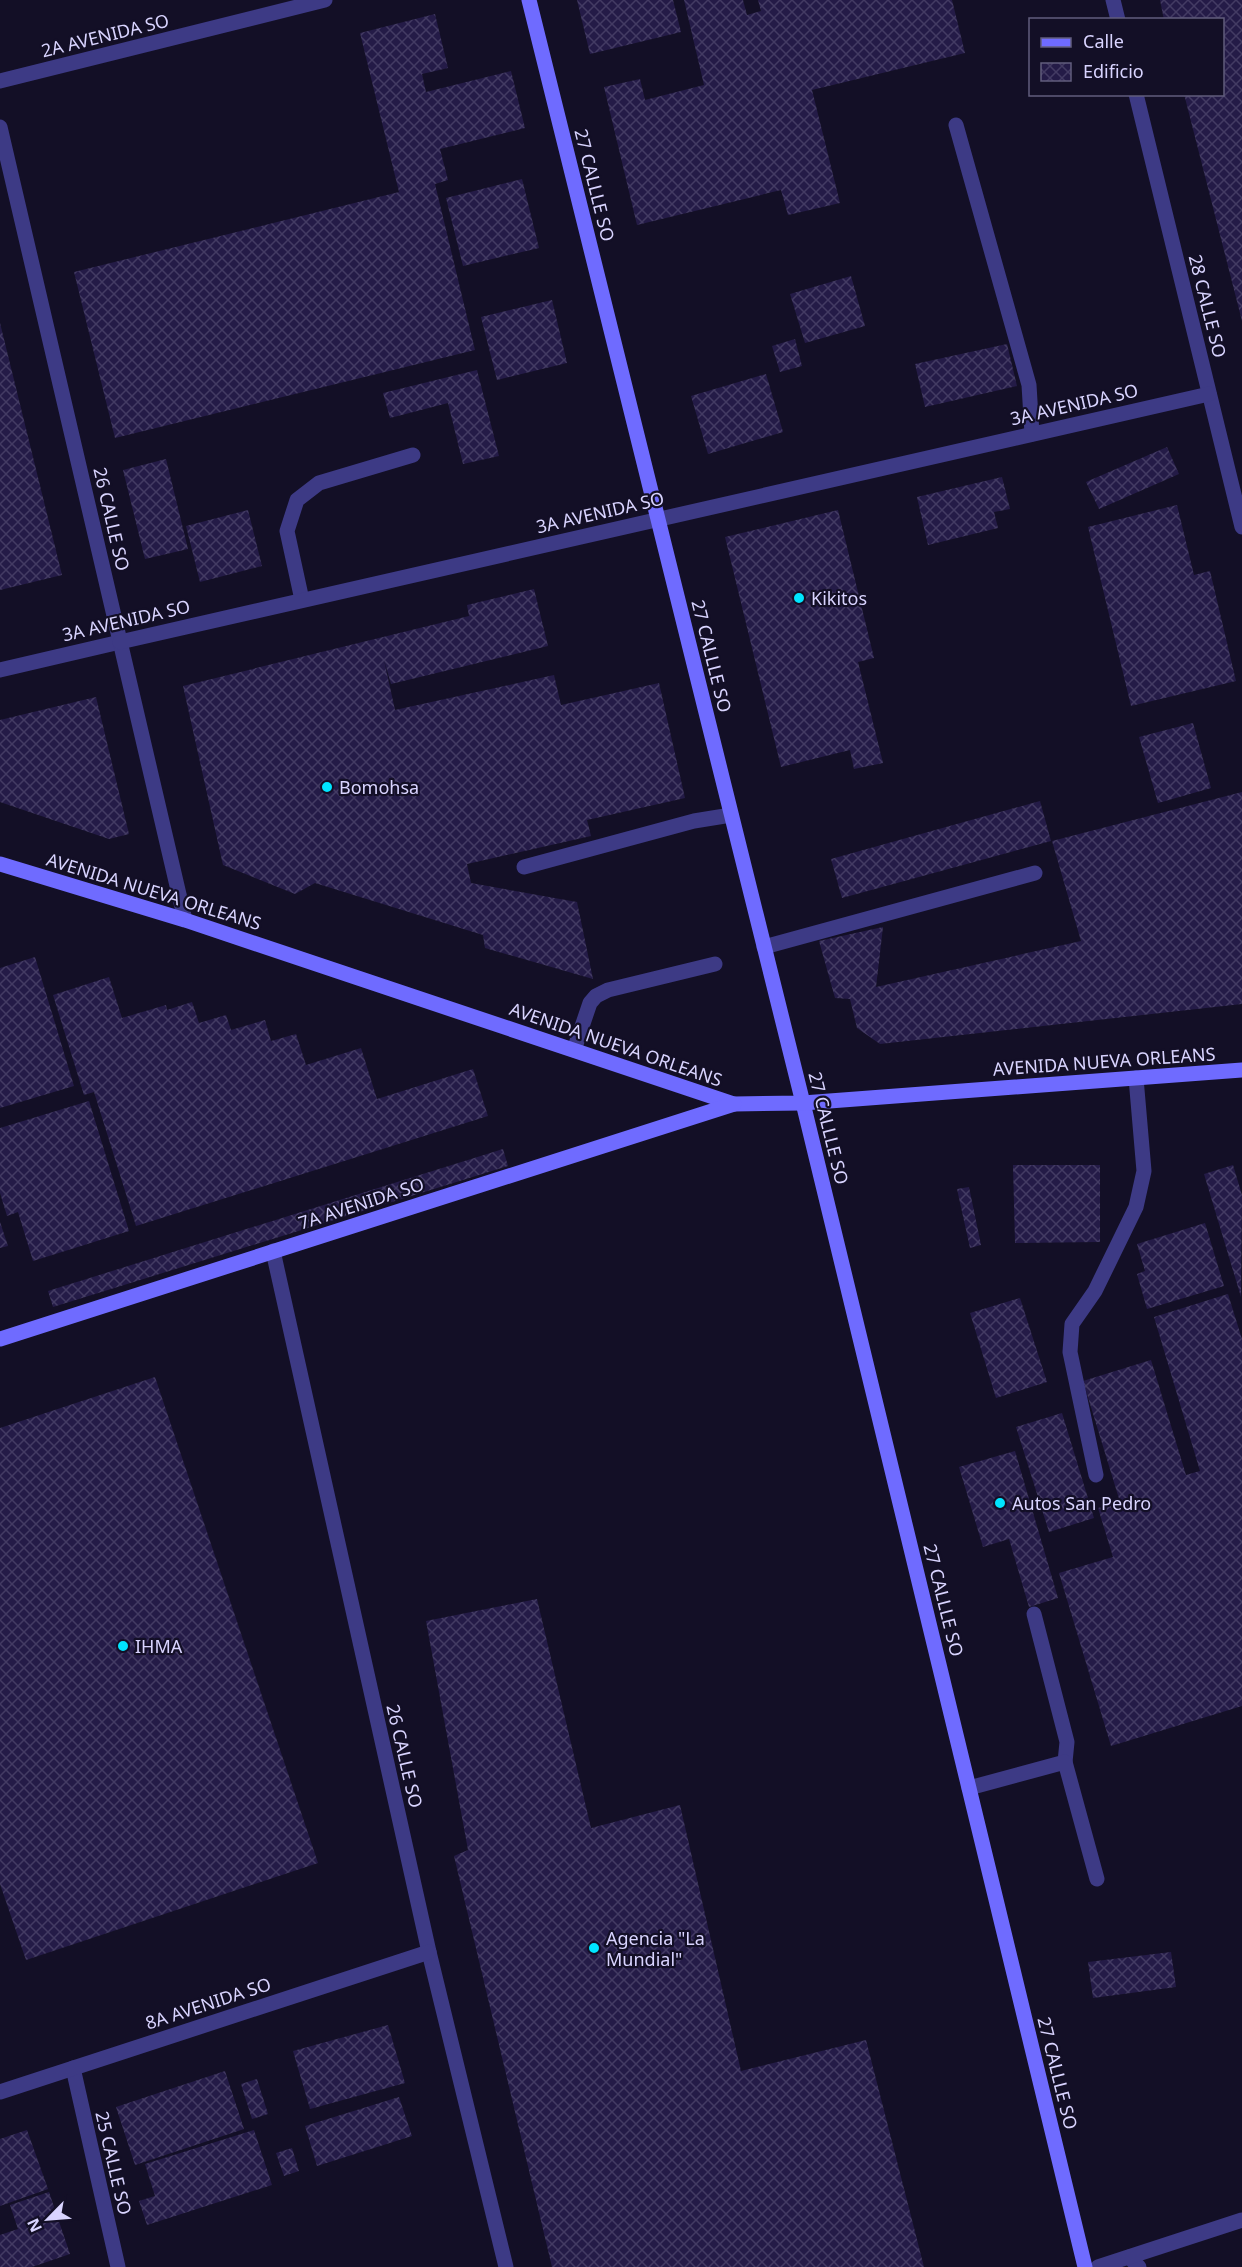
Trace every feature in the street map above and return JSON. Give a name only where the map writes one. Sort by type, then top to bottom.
[{"type":"main road","name":"27 CALLLE SO","points":[[529,0],[803,1103],[1085,2267]]},
{"type":"main road","name":"AVENIDA NUEVA ORLEANS","points":[[0,864],[185,920],[734,1104],[803,1103],[1242,1070]]},
{"type":"main road","name":"7A AVENIDA SO","points":[[0,1339],[734,1104]]},
{"type":"street","name":"2A AVENIDA SO","points":[[0,81],[325,0]]},
{"type":"street","points":[[1113,0],[1118,18]]},
{"type":"street","name":"28 CALLE SO","points":[[1136,96],[1242,527]]},
{"type":"street","points":[[956,125],[1029,385],[1032,434]]},
{"type":"street","name":"26 CALLE SO","points":[[0,127],[185,920]]},
{"type":"street","name":"3A AVENIDA SO","points":[[0,670],[1209,394]]},
{"type":"street","points":[[302,600],[287,531],[297,500],[319,483],[413,455]]},
{"type":"street","points":[[524,867],[694,821],[731,814]]},
{"type":"street","points":[[764,948],[1035,873]]},
{"type":"street","points":[[574,1050],[590,1003],[596,996],[608,990],[715,964]]},
{"type":"street","points":[[1096,1475],[1070,1352],[1072,1324],[1095,1291],[1136,1207],[1144,1171],[1136,1078]]},
{"type":"street","name":"26 CALLE SO","points":[[273,1251],[429,1952],[506,2267]]},
{"type":"street","points":[[1034,1614],[1067,1742],[1065,1762],[1097,1879]]},
{"type":"street","points":[[969,1788],[1065,1762]]},
{"type":"street","name":"8A AVENIDA SO","points":[[0,2092],[429,1952]]},
{"type":"street","name":"25 CALLE SO","points":[[73,2068],[118,2267]]},
{"type":"street","points":[[1098,2267],[1134,2262],[1242,2220]]},
{"type":"building","points":[[577,0],[673,0],[681,32],[590,54]]},
{"type":"building","points":[[684,0],[743,0],[747,15],[761,11],[758,0],[952,0],[965,53],[812,90],[840,203],[788,215],[781,190],[637,225],[604,87],[640,79],[645,100],[704,85]]},
{"type":"building","points":[[1160,0],[1242,0],[1242,321],[1185,96],[1224,96],[1224,18],[1164,18]]},
{"type":"building","points":[[435,14],[448,68],[422,74],[426,92],[511,71],[525,128],[440,149],[448,180],[435,184],[475,350],[115,438],[74,272],[399,192],[360,33]]},
{"type":"building","points":[[522,179],[539,248],[463,266],[446,198]]},
{"type":"building","points":[[851,276],[865,326],[805,343],[790,294]]},
{"type":"building","points":[[552,300],[567,363],[497,380],[481,317]]},
{"type":"building","points":[[0,323],[62,575],[0,590]]},
{"type":"building","points":[[795,339],[802,366],[780,372],[772,346]]},
{"type":"building","points":[[1007,344],[1017,386],[925,407],[915,364]]},
{"type":"building","points":[[477,370],[499,456],[463,464],[448,403],[390,418],[383,393]]},
{"type":"building","points":[[766,374],[783,432],[708,454],[691,396]]},
{"type":"building","points":[[1167,447],[1179,474],[1099,509],[1086,482]]},
{"type":"building","points":[[166,459],[188,549],[145,559],[123,470]]},
{"type":"building","points":[[1002,477],[1010,509],[994,512],[998,528],[928,545],[917,497]]},
{"type":"building","points":[[1177,505],[1194,575],[1210,571],[1236,681],[1131,706],[1088,527]]},
{"type":"building","points":[[248,510],[262,566],[200,582],[186,526]]},
{"type":"building","name":"Kikitos","points":[[838,510],[874,658],[858,662],[883,763],[854,769],[850,750],[781,767],[725,537]]},
{"type":"building","name":"Bomohsa","points":[[534,589],[548,646],[391,684],[384,660],[395,710],[554,675],[561,705],[659,683],[685,798],[587,820],[591,836],[467,864],[471,883],[577,902],[593,979],[485,948],[483,935],[315,883],[295,894],[223,865],[183,686],[469,616],[467,605]]},
{"type":"building","points":[[96,697],[129,834],[109,839],[0,802],[0,720]]},
{"type":"building","points":[[1193,723],[1211,788],[1158,803],[1139,737]]},
{"type":"building","points":[[1242,792],[1242,1004],[880,1044],[857,1028],[850,999],[835,998],[819,941],[883,927],[876,987],[1081,941],[1052,841]]},
{"type":"building","points":[[1040,801],[1051,841],[842,898],[831,859]]},
{"type":"building","points":[[35,957],[74,1086],[0,1108],[0,968]]},
{"type":"building","points":[[109,977],[122,1018],[166,1005],[167,1010],[192,1002],[199,1023],[226,1015],[231,1030],[265,1020],[271,1041],[296,1034],[306,1065],[361,1048],[377,1099],[473,1069],[488,1116],[136,1226],[94,1092],[84,1095],[53,995]]},
{"type":"building","points":[[89,1101],[129,1231],[33,1261],[18,1212],[7,1216],[0,1193],[0,1128]]},
{"type":"building","points":[[503,1149],[508,1166],[53,1307],[48,1291]]},
{"type":"building","points":[[1013,1165],[1100,1165],[1100,1242],[1015,1243]]},
{"type":"building","points":[[1233,1165],[1242,1195],[1241,1297],[1204,1174]]},
{"type":"building","points":[[969,1187],[981,1245],[970,1248],[957,1189]]},
{"type":"building","points":[[0,1222],[8,1246],[0,1248]]},
{"type":"building","points":[[1205,1223],[1224,1286],[1147,1309],[1137,1274],[1145,1271],[1137,1244]]},
{"type":"building","points":[[1228,1294],[1242,1339],[1242,1706],[1111,1746],[1059,1573],[1113,1557],[1098,1508],[1120,1502],[1083,1381],[1151,1360],[1186,1475],[1200,1471],[1154,1317]]},
{"type":"building","points":[[1020,1298],[1047,1382],[996,1398],[970,1313]]},
{"type":"building","name":"IHMA","points":[[155,1377],[318,1863],[26,1960],[0,1884],[0,1428]]},
{"type":"building","points":[[1062,1413],[1094,1518],[1049,1532],[1016,1427]]},
{"type":"building","name":"Autos San Pedro","points":[[1015,1451],[1058,1598],[1029,1607],[1009,1539],[983,1547],[959,1467]]},
{"type":"building","name":"Agencia \"La Mundial\"","points":[[537,1599],[591,1828],[680,1805],[741,2071],[866,2040],[924,2267],[552,2267],[454,1856],[468,1850],[426,1621]]},
{"type":"building","points":[[1171,1952],[1176,1987],[1093,1998],[1088,1962]]},
{"type":"building","points":[[388,2025],[405,2083],[310,2109],[293,2051]]},
{"type":"building","points":[[225,2071],[244,2129],[135,2165],[116,2107]]},
{"type":"building","points":[[257,2079],[268,2114],[252,2119],[241,2084]]},
{"type":"building","points":[[399,2097],[412,2136],[317,2166],[305,2126]]},
{"type":"building","points":[[27,2130],[48,2189],[0,2206],[0,2139]]},
{"type":"building","points":[[254,2130],[272,2185],[147,2225],[139,2201],[155,2196],[145,2164]]},
{"type":"building","points":[[292,2148],[299,2171],[284,2176],[276,2153]]},
{"type":"building","points":[[49,2192],[70,2254],[32,2267],[0,2267],[0,2235],[18,2229],[10,2205]]},
{"type":"place","name":"Kikitos","points":[[799,598]]},
{"type":"place","name":"Bomohsa","points":[[327,787]]},
{"type":"place","name":"Autos San Pedro","points":[[1000,1503]]},
{"type":"place","name":"IHMA","points":[[123,1646]]},
{"type":"place","name":"Agencia \"La Mundial\"","points":[[594,1948]]}]
